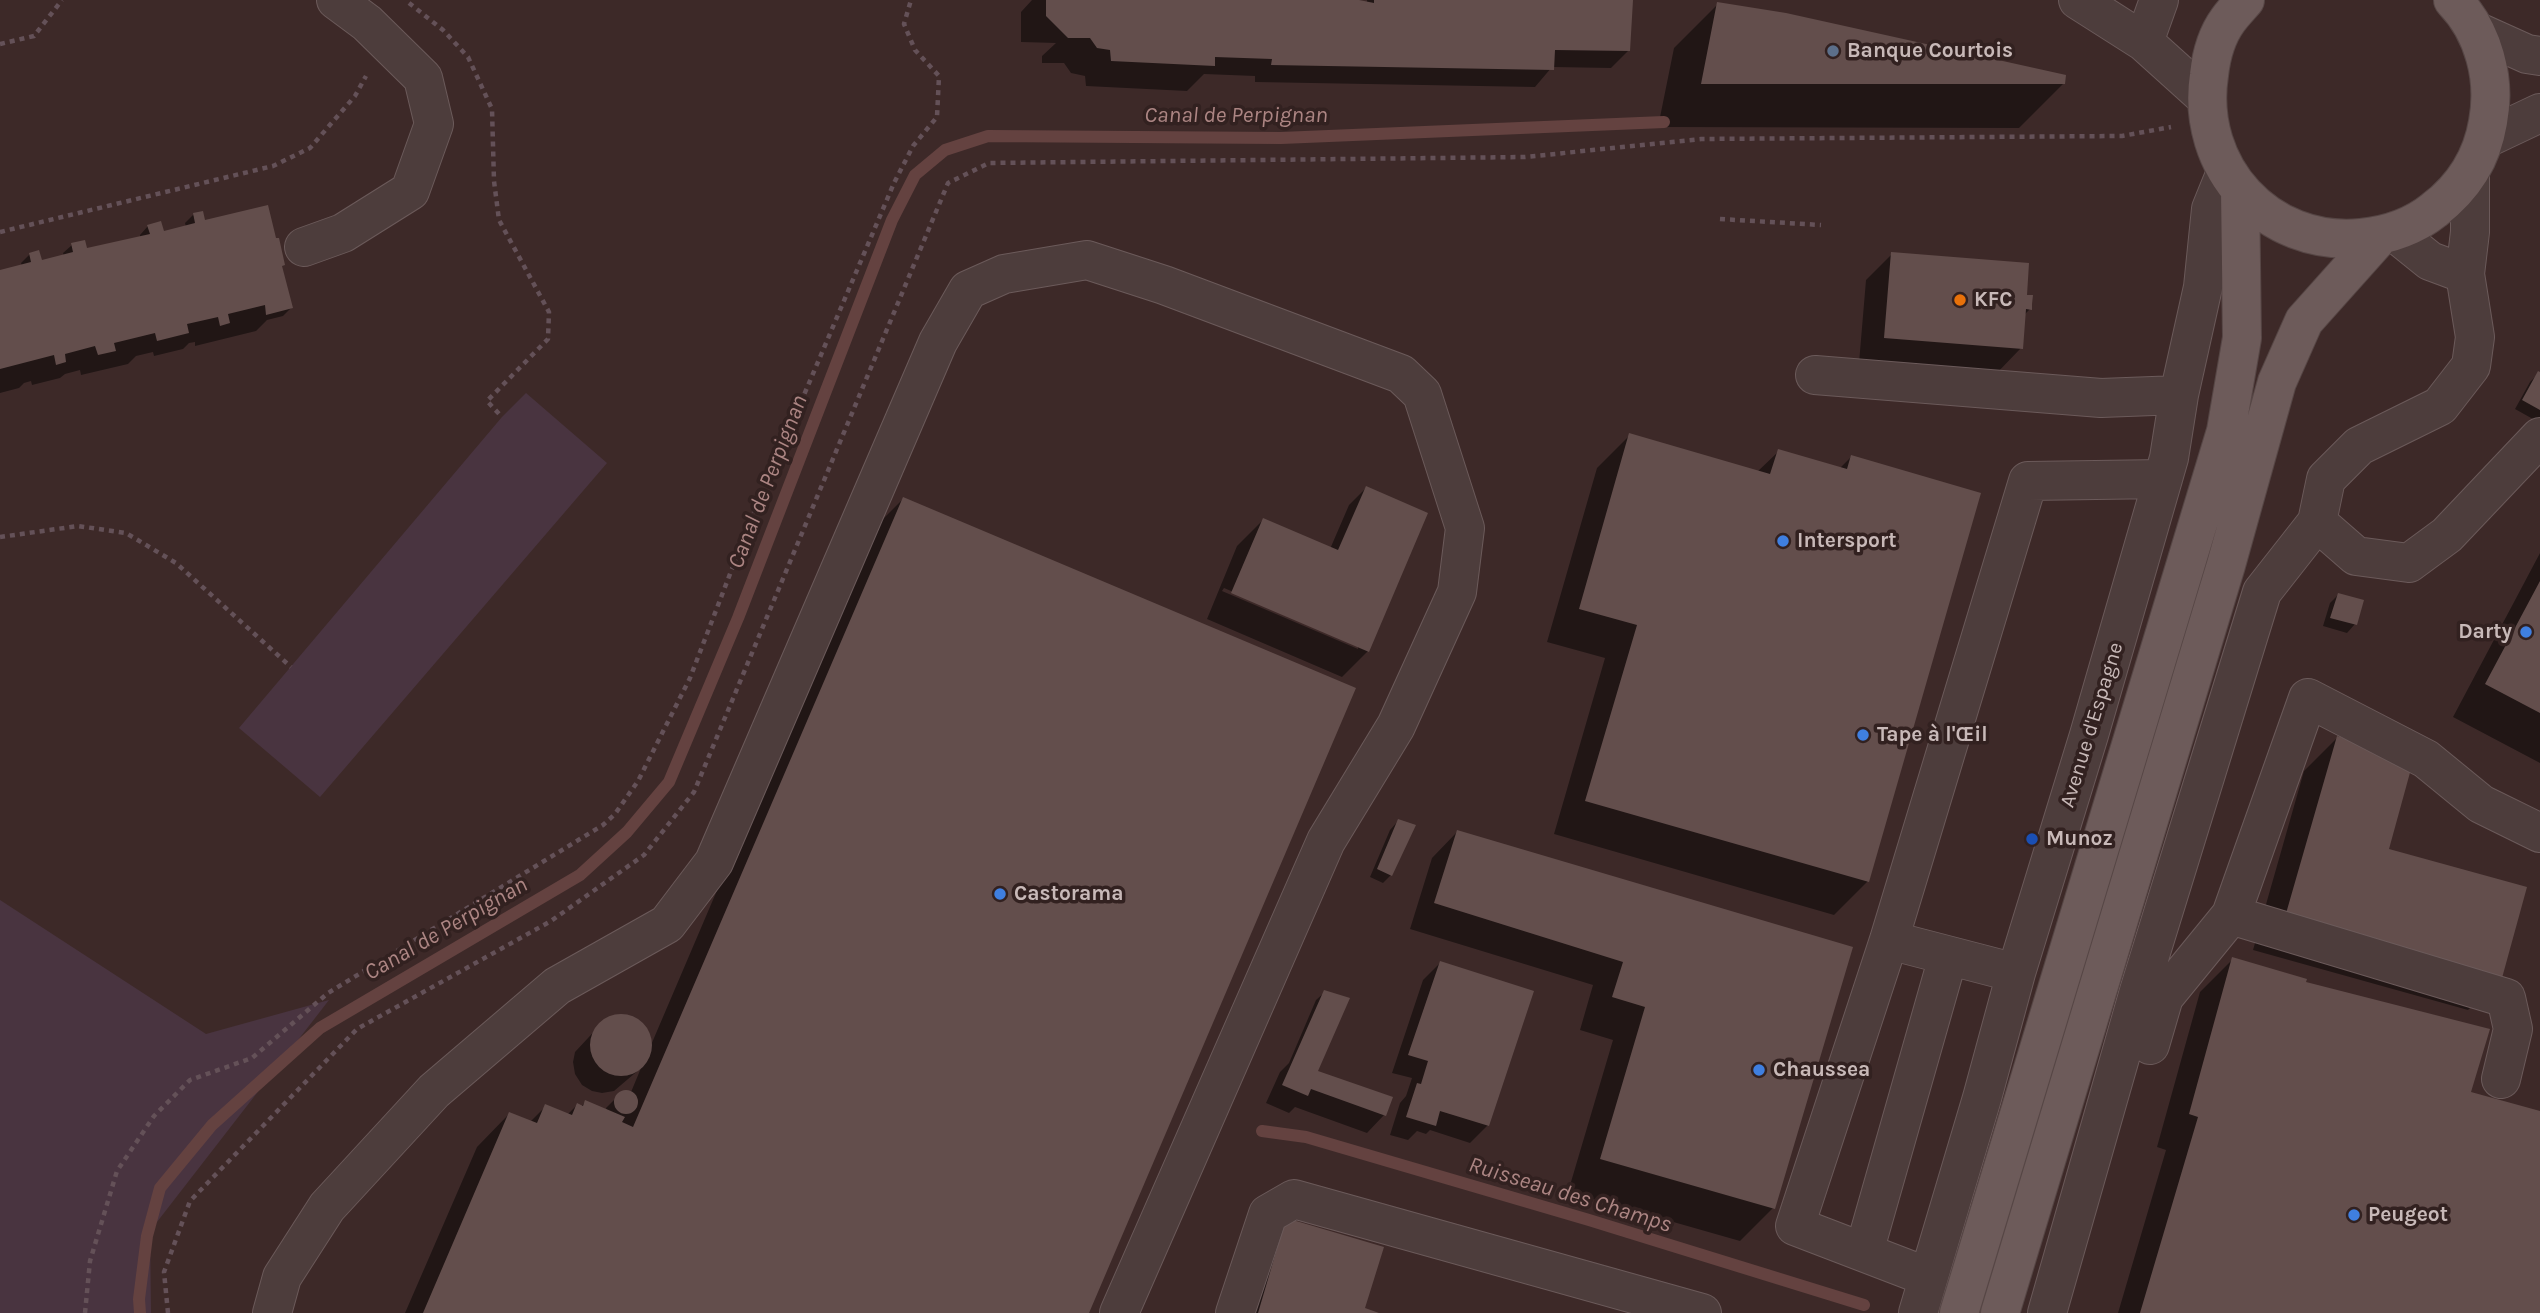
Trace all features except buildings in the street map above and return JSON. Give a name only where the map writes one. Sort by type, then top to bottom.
[{"type":"main road","points":[[2245,0],[2227,22],[2211,58],[2206,108],[2214,147],[2233,181],[2269,215],[2303,233],[2342,240],[2387,234],[2424,219],[2449,198],[2470,173],[2485,139],[2491,103],[2488,66],[2476,31],[2453,0]]},
{"type":"main road","name":"Avenue d'Espagne","points":[[1959,1313],[2226,431],[2242,338],[2233,181]]},
{"type":"main road","points":[[2000,1313],[2225,565],[2277,382],[2304,321],[2387,234]]},
{"type":"street","points":[[304,247],[343,233],[410,191],[434,124],[423,78],[376,32],[336,0]]},
{"type":"street","points":[[2078,0],[2144,41],[2206,108]]},
{"type":"street","points":[[2144,41],[2159,0]]},
{"type":"street","points":[[2476,31],[2528,54],[2540,56]]},
{"type":"street","points":[[2485,139],[2540,113]]},
{"type":"street","points":[[2074,1313],[2151,994],[2262,592],[2318,522],[2326,479],[2359,446],[2440,407],[2471,366],[2475,337],[2465,274],[2470,232],[2470,173]]},
{"type":"street","name":"Avenue d'Espagne","points":[[1918,1313],[1931,1295],[2016,973],[2093,723],[2169,458],[2179,395],[2203,286],[2211,209],[2233,181]]},
{"type":"street","points":[[2387,234],[2430,261],[2465,274]]},
{"type":"street","points":[[272,1313],[282,1277],[327,1207],[434,1091],[557,986],[667,924],[715,862],[938,342],[968,290],[1004,274],[1087,260],[1164,285],[1401,374],[1422,394],[1465,528],[1457,592],[1396,726],[1326,841],[1119,1313]]},
{"type":"street","points":[[1815,374],[2101,398],[2179,395]]},
{"type":"street","points":[[2318,522],[2356,556],[2409,563],[2447,534],[2540,437]]},
{"type":"street","points":[[1979,1244],[1931,1295],[1864,1252],[1795,1226],[1889,940],[2028,481],[2163,479]]},
{"type":"street","points":[[2047,1313],[2151,994],[2231,915],[2308,698],[2426,759],[2481,804],[2540,833]]},
{"type":"street","points":[[2231,915],[2506,998],[2526,1034],[2501,1079]]},
{"type":"street","points":[[1889,940],[2016,973]]},
{"type":"street","points":[[1864,1252],[1948,957]]},
{"type":"street","points":[[1234,1313],[1268,1214],[1294,1199],[1702,1313]]},
{"type":"path","points":[[0,44],[34,36],[62,0]]},
{"type":"path","points":[[0,232],[273,166],[310,148],[355,96],[386,0],[410,4],[443,30],[468,57],[492,108],[499,220],[549,312],[548,339],[487,401],[502,417]]},
{"type":"path","points":[[85,1313],[90,1261],[117,1171],[154,1116],[190,1080],[252,1058],[328,993],[603,825],[615,814],[638,781],[690,678],[750,522],[894,183],[913,146],[937,117],[939,76],[915,50],[904,24],[911,0]]},
{"type":"path","points":[[1701,139],[2122,136],[2206,108]]},
{"type":"path","points":[[1720,219],[1821,225]]},
{"type":"path","points":[[0,537],[78,526],[126,533],[176,563],[291,667]]},
{"type":"shaded area","points":[[526,393],[607,463],[320,797],[239,728],[502,417]]},
{"type":"shaded area","points":[[0,900],[206,1034],[329,1000],[150,1231],[151,1313],[0,1313]]},
{"type":"waterway","name":"Canal de Perpignan","points":[[140,1313],[139,1299],[147,1236],[160,1188],[212,1125],[320,1028],[580,875],[627,832],[669,782],[738,618],[892,220],[915,175],[945,150],[988,136],[1281,138],[1664,122]]},
{"type":"waterway","name":"Ruisseau des Champs","points":[[1262,1131],[1306,1137],[1589,1220],[1864,1305]]},
{"type":"place","name":"Banque Courtois","points":[[1833,51]]},
{"type":"place","name":"KFC","points":[[1960,300]]},
{"type":"place","name":"Intersport","points":[[1783,541]]},
{"type":"place","name":"Darty","points":[[2526,632]]},
{"type":"place","name":"Tape à l'Œil","points":[[1863,735]]},
{"type":"place","name":"Munoz","points":[[2032,839]]},
{"type":"place","name":"Castorama","points":[[1000,894]]},
{"type":"place","name":"Chaussea","points":[[1759,1070]]},
{"type":"place","name":"Peugeot","points":[[2354,1215]]}]
